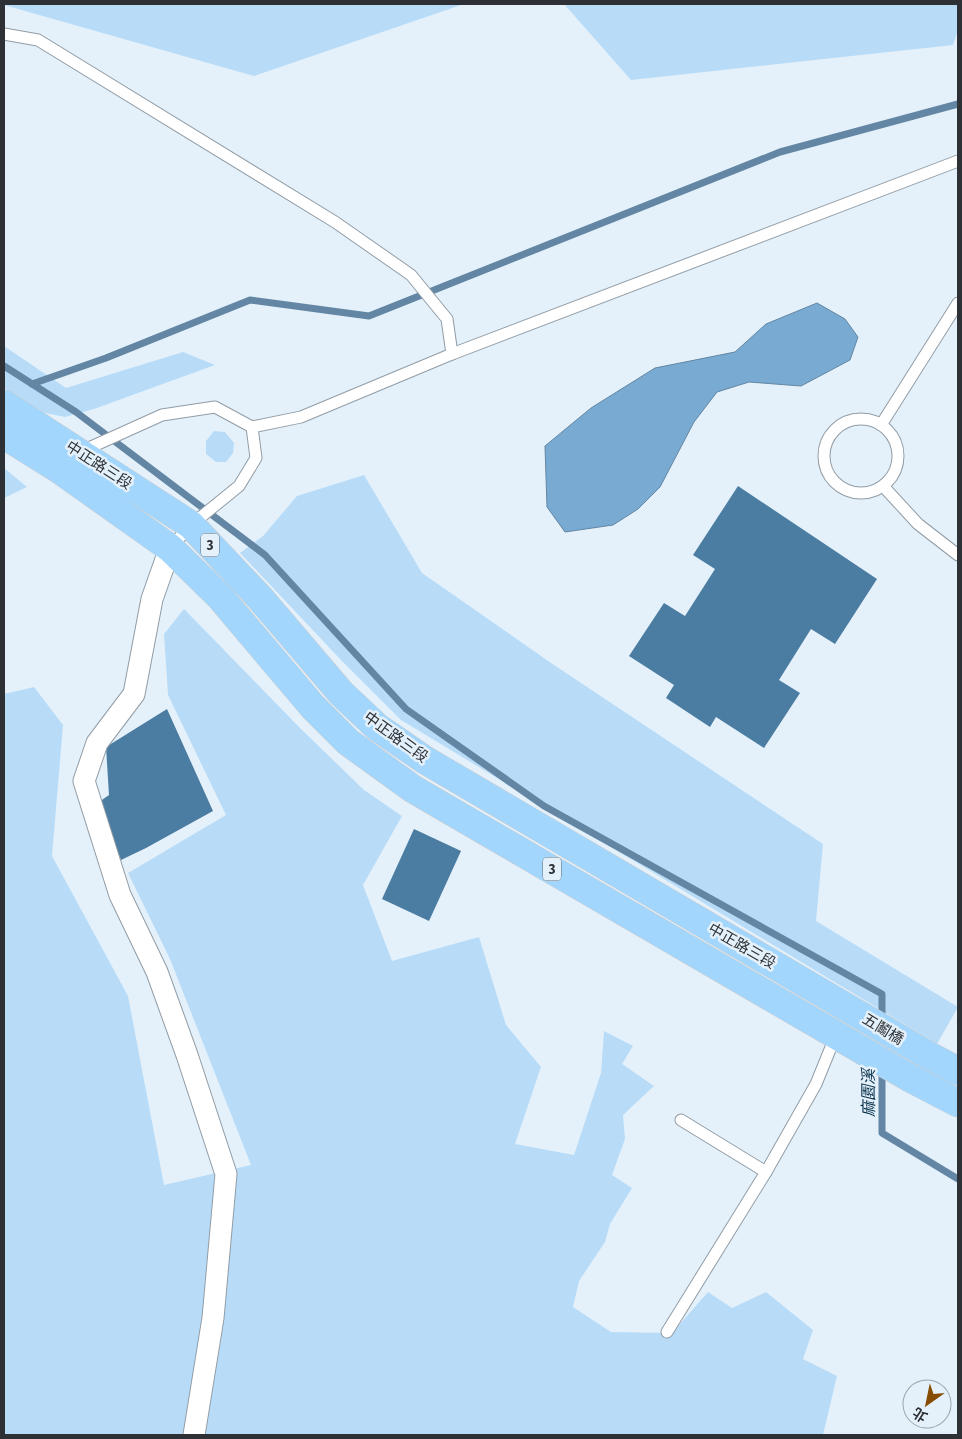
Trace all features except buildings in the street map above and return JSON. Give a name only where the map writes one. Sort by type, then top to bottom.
[{"type":"main road","name":"中正路三段","points":[[4,404],[170,548],[220,597],[313,707],[348,742],[413,789],[838,1020]]},
{"type":"main road","name":"中正路三段","points":[[4,435],[69,461],[191,525],[260,598],[340,693],[378,727],[425,760],[838,1020]]},
{"type":"main road","name":"五鬮橋","points":[[838,1020],[926,1054],[958,1071]]},
{"type":"main road","name":"五鬮橋","points":[[838,1020],[910,1078],[958,1103]]},
{"type":"street","points":[[170,548],[152,599],[134,694],[97,743],[84,781],[120,895],[157,972],[187,1055],[226,1174],[212,1318],[194,1435]]},
{"type":"lane","points":[[4,34],[38,40],[335,222],[411,276],[447,319],[452,354]]},
{"type":"lane","points":[[69,461],[162,415],[215,406],[252,426],[301,417],[452,354],[958,161]]},
{"type":"lane","points":[[880,425],[958,303]]},
{"type":"lane","points":[[852,420],[867,420],[880,425],[891,435],[897,448],[898,462],[893,476],[883,486],[870,492],[855,493],[842,488],[831,478],[825,465],[824,450],[829,437],[839,426],[852,420]]},
{"type":"lane","points":[[170,548],[191,525],[239,486],[256,458],[252,426]]},
{"type":"lane","points":[[883,486],[918,524],[958,555]]},
{"type":"lane","points":[[668,1332],[766,1172],[816,1084],[838,1020]]},
{"type":"lane","points":[[681,1120],[766,1172]]},
{"type":"shaded area","points":[[4,4],[464,4],[254,76]]},
{"type":"shaded area","points":[[564,4],[958,4],[958,30],[953,45],[631,80]]},
{"type":"shaded area","points":[[817,303],[845,319],[858,337],[850,360],[801,386],[749,382],[717,392],[694,422],[660,487],[638,509],[613,525],[565,532],[547,507],[545,446],[591,408],[655,368],[735,352],[766,324]]},
{"type":"shaded area","points":[[4,346],[66,388],[183,352],[215,365],[94,409],[65,417],[40,412],[4,388]]},
{"type":"shaded area","points":[[214,431],[225,432],[234,443],[233,453],[226,462],[216,462],[206,454],[206,441]]},
{"type":"shaded area","points":[[4,468],[27,487],[4,498]]},
{"type":"shaded area","points":[[364,475],[422,573],[554,665],[823,844],[816,921],[958,1007],[937,1044],[401,720],[341,660],[240,553],[263,536],[297,496]]},
{"type":"shaded area","points":[[184,609],[300,728],[364,790],[402,816],[363,885],[392,961],[479,937],[506,1025],[541,1067],[515,1144],[574,1155],[601,1073],[604,1031],[633,1046],[622,1064],[654,1086],[623,1115],[625,1139],[612,1175],[632,1188],[610,1224],[605,1242],[579,1281],[573,1307],[611,1332],[672,1333],[708,1292],[732,1308],[766,1292],[813,1330],[803,1359],[837,1376],[823,1435],[4,1435],[4,694],[34,687],[63,725],[52,856],[128,996],[164,1185],[251,1165],[170,959],[128,873],[226,815],[168,695],[164,634]]},
{"type":"waterway","points":[[32,384],[106,358],[250,300],[369,316],[780,152],[958,104]]},
{"type":"waterway","points":[[4,366],[76,412],[265,555],[406,709],[544,806],[882,994],[882,1020]]},
{"type":"waterway","name":"麻園溪","points":[[882,1070],[882,1133],[958,1179]]}]
